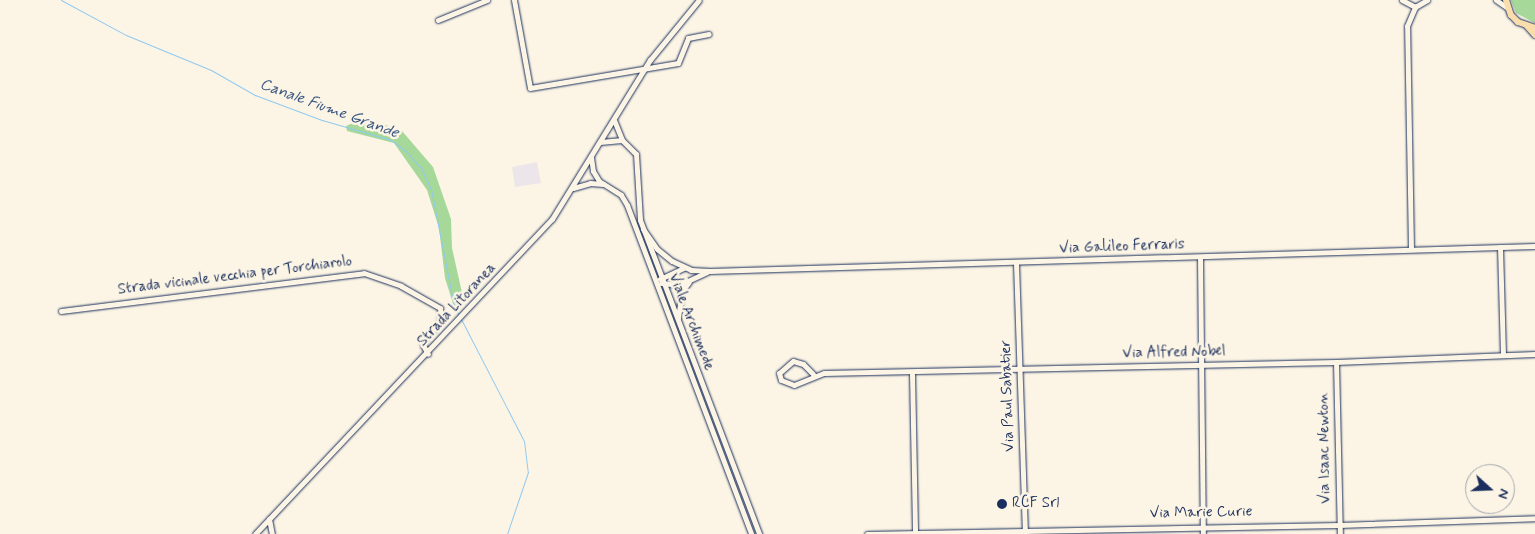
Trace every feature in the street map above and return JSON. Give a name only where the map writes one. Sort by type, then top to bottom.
[{"type":"main road","points":[[1506,0],[1508,8],[1518,22],[1535,28]]},
{"type":"main road","points":[[1526,26],[1535,35]]},
{"type":"street","points":[[438,20],[487,0]]},
{"type":"street","points":[[514,0],[530,88],[678,63],[688,38],[709,34]]},
{"type":"street","name":"Strada Litoranea","points":[[255,534],[428,354],[552,219],[645,68],[699,0]]},
{"type":"street","points":[[1402,0],[1415,7]]},
{"type":"street","points":[[1411,249],[1407,26],[1415,7],[1424,0]]},
{"type":"street","points":[[1496,0],[1508,8]]},
{"type":"street","name":"Viale Archimede","points":[[614,120],[622,140],[633,149],[638,162],[638,201],[643,229],[759,534]]},
{"type":"street","points":[[600,142],[622,140]]},
{"type":"street","name":"Viale Archimede","points":[[591,157],[593,171],[603,184],[621,195],[628,205],[751,534]]},
{"type":"street","points":[[572,188],[590,183],[603,184]]},
{"type":"street","name":"Via Galileo Ferraris","points":[[643,229],[657,249],[684,268],[710,272],[1535,246]]},
{"type":"street","points":[[1500,247],[1503,354]]},
{"type":"street","points":[[1200,258],[1203,534]]},
{"type":"street","name":"Via Paul Sabatier","points":[[1016,263],[1029,530]]},
{"type":"street","points":[[662,281],[684,268]]},
{"type":"street","name":"Strada vicinale vecchia per Torchiarolo","points":[[61,311],[364,272],[402,286],[440,308],[441,321],[424,338],[423,344],[428,354]]},
{"type":"street","name":"Via Galileo Ferraris","points":[[655,281],[679,285],[710,272]]},
{"type":"street","points":[[678,324],[678,306],[682,291],[689,281]]},
{"type":"street","name":"Via Alfred Nobel","points":[[813,374],[803,364],[793,360],[780,373],[781,380],[787,384],[802,383],[813,374],[1336,362],[1535,354]]},
{"type":"street","name":"Via Isaac Newton","points":[[1336,362],[1340,534]]},
{"type":"street","points":[[912,373],[915,533]]},
{"type":"street","name":"Via Marie Curie","points":[[867,534],[1202,526],[1339,525],[1535,518]]},
{"type":"street","points":[[269,519],[272,534]]},
{"type":"shaded area","points":[[537,162],[541,183],[515,187],[512,167]]},
{"type":"green space","points":[[1511,0],[1535,0],[1535,23],[1516,13]]},
{"type":"green space","points":[[357,121],[380,123],[402,131],[433,167],[451,219],[452,248],[463,297],[454,307],[445,278],[439,228],[427,190],[394,143],[347,131],[346,126]]},
{"type":"waterway","name":"Canale Fiume Grande","points":[[61,0],[126,35],[211,70],[255,95],[322,120],[391,140],[407,152],[421,168],[431,189],[453,301],[459,316]]},
{"type":"waterway","name":"Canale Fiume Grande","points":[[461,319],[524,441],[528,472],[507,534]]},
{"type":"place","name":"RCF Srl","points":[[1002,504]]}]
